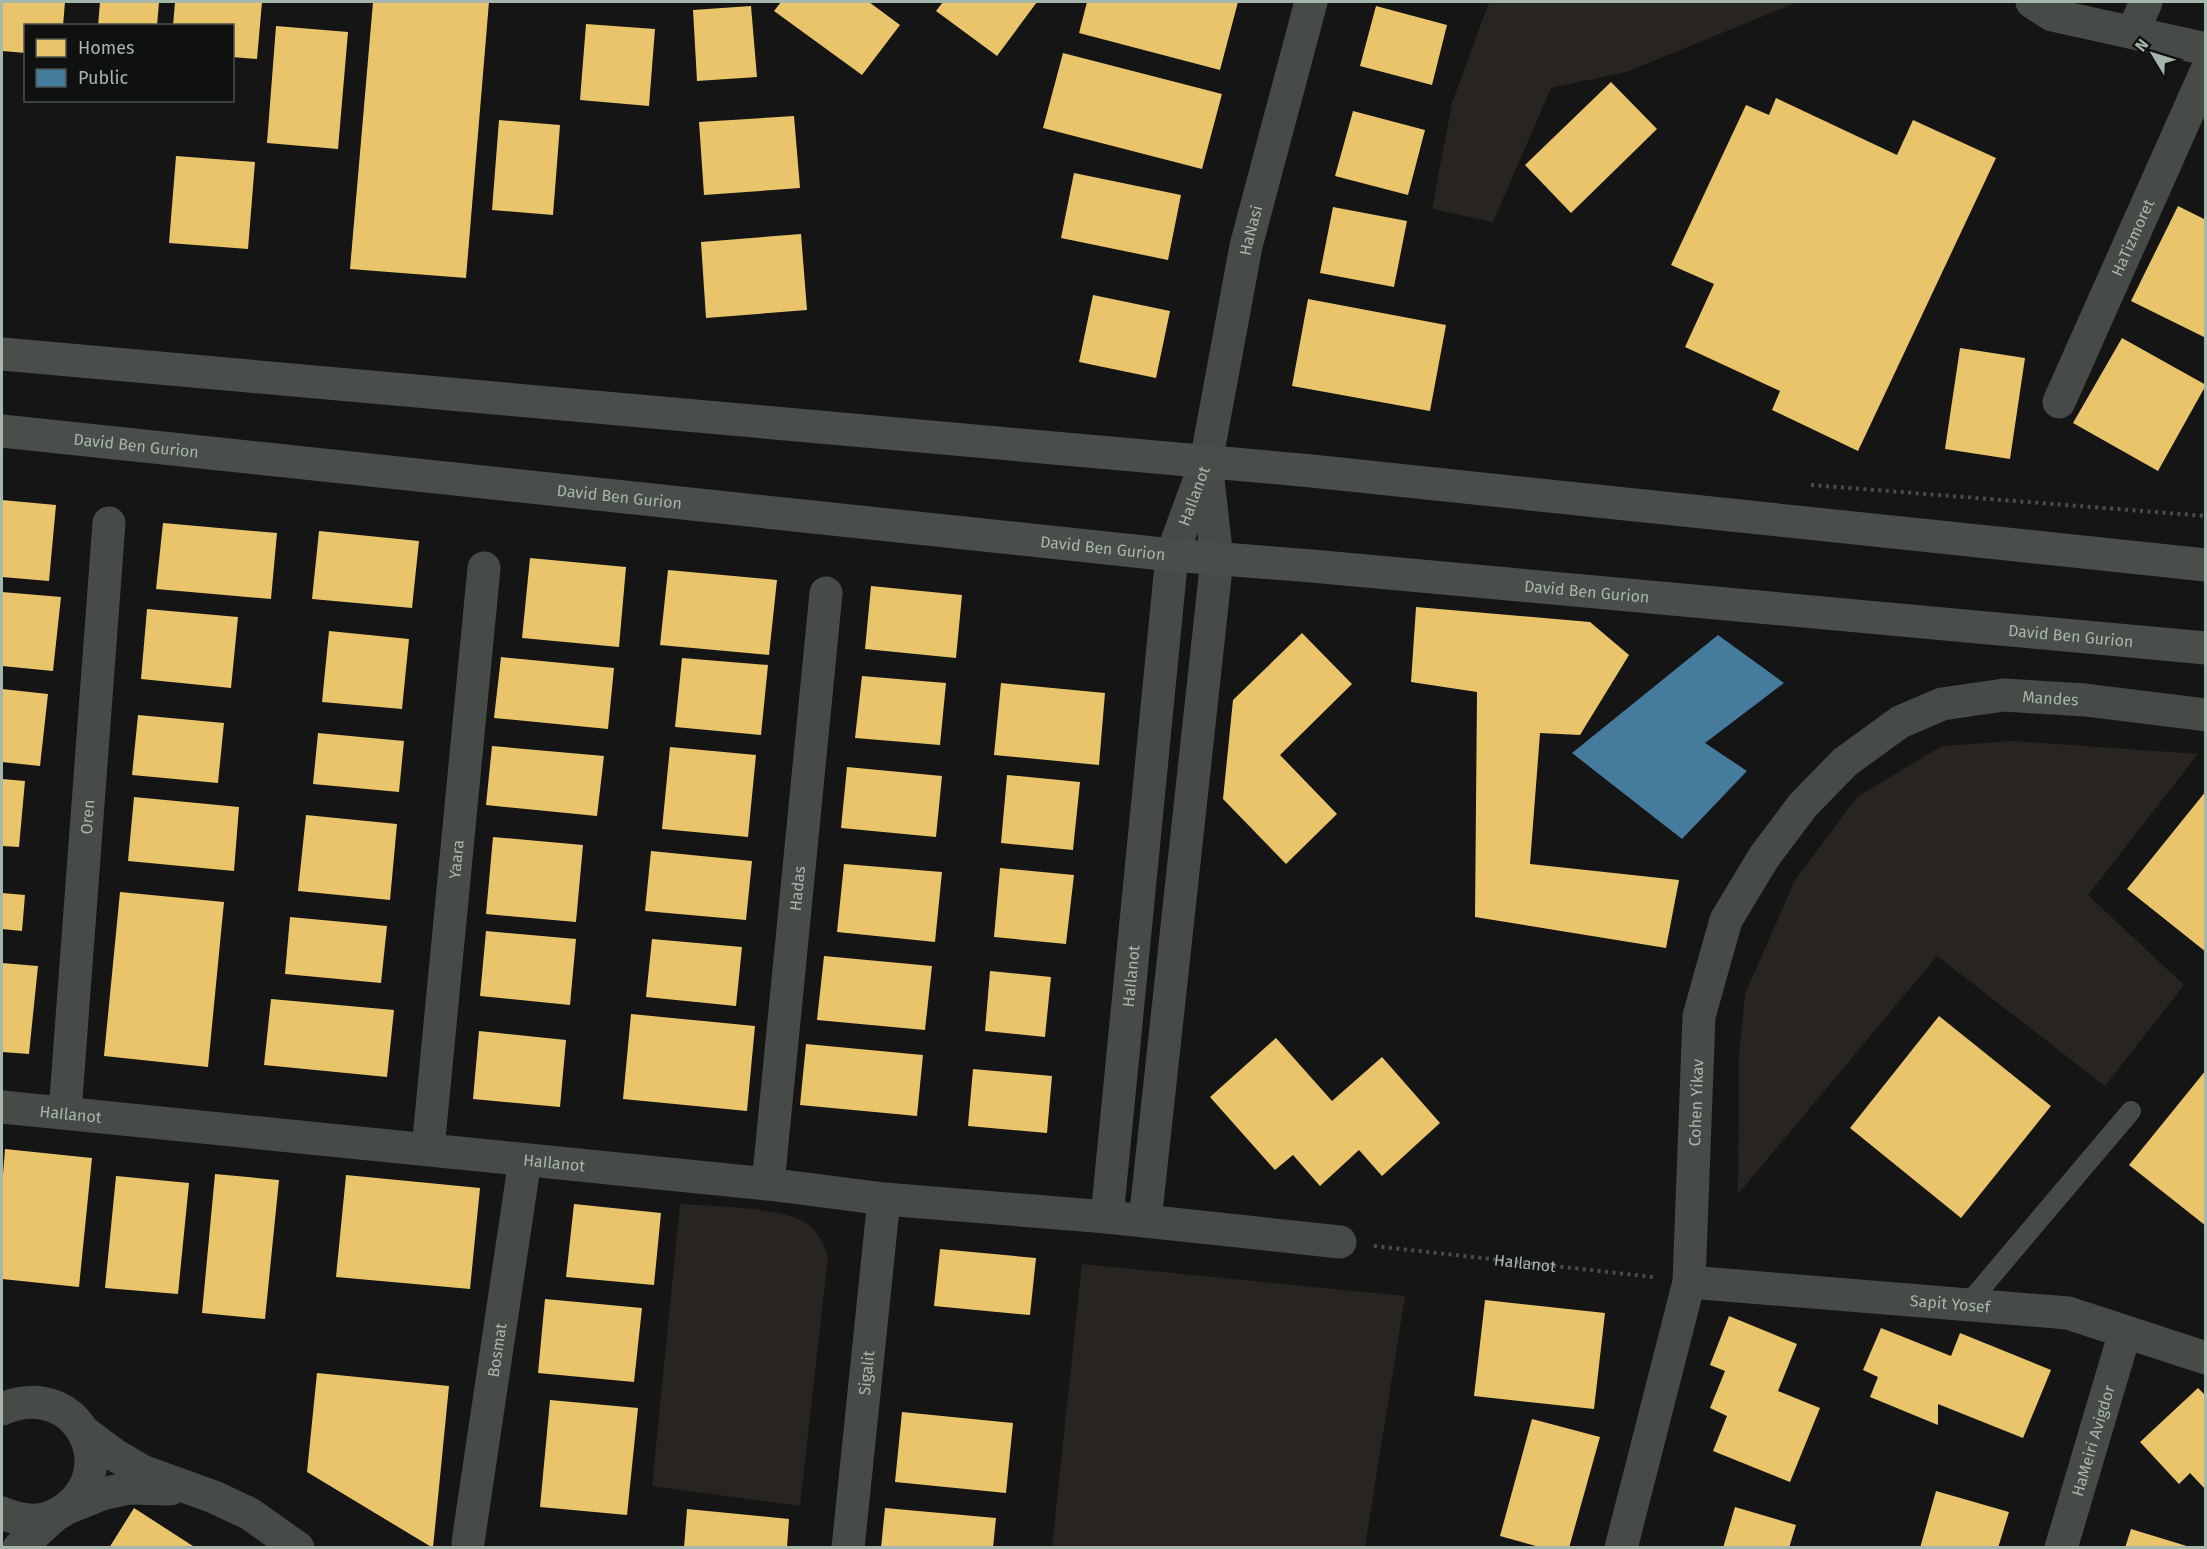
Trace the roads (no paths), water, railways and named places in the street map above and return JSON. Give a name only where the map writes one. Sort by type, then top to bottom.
[{"type":"main road","points":[[2,354],[1347,475],[2205,565]]},
{"type":"main road","name":"David Ben Gurion","points":[[2,431],[1172,555],[2205,648]]},
{"type":"street","name":"HaNasi","points":[[1206,462],[1246,246],[1311,2]]},
{"type":"street","points":[[2032,2],[2052,15],[2205,50]]},
{"type":"street","points":[[2133,32],[2146,2]]},
{"type":"street","name":"HaTizmoret","points":[[2059,402],[2205,72]]},
{"type":"street","name":"HaIlanot","points":[[1107,1216],[1172,555],[1206,462]]},
{"type":"street","name":"HaIlanot","points":[[1145,1221],[1217,559],[1206,462]]},
{"type":"street","name":"Oren","points":[[65,1112],[109,523]]},
{"type":"street","name":"Yaara","points":[[428,1149],[484,568]]},
{"type":"street","name":"Hadas","points":[[768,1184],[826,593]]},
{"type":"street","name":"Mandes","points":[[1900,722],[1942,704],[2004,695],[2085,700],[2205,715]]},
{"type":"street","name":"Cohen Yikav","points":[[1621,1548],[1689,1282],[1699,1016],[1726,920],[1764,856],[1803,805],[1845,762],[1900,722]]},
{"type":"street","name":"HaIlanot","points":[[2,1107],[768,1184],[884,1198],[1107,1216],[1340,1242]]},
{"type":"street","name":"Bosmat","points":[[468,1542],[525,1160]]},
{"type":"street","name":"Sigalit","points":[[848,1548],[884,1198]]},
{"type":"street","name":"Sapit Yosef","points":[[1689,1282],[2068,1313],[2205,1358]]},
{"type":"street","name":"HaMeiri Avigdor","points":[[2061,1548],[2126,1332]]},
{"type":"street","points":[[2,1409],[17,1403],[37,1401],[56,1406],[72,1417],[84,1432],[142,1471],[214,1497],[250,1514],[298,1548]]},
{"type":"street","points":[[19,1548],[83,1491],[90,1472],[90,1452],[84,1432]]},
{"type":"street","points":[[2,1513],[16,1519],[34,1521],[62,1512],[102,1494],[129,1488],[190,1489]]},
{"type":"lane","points":[[1967,1305],[2131,1111]]}]
